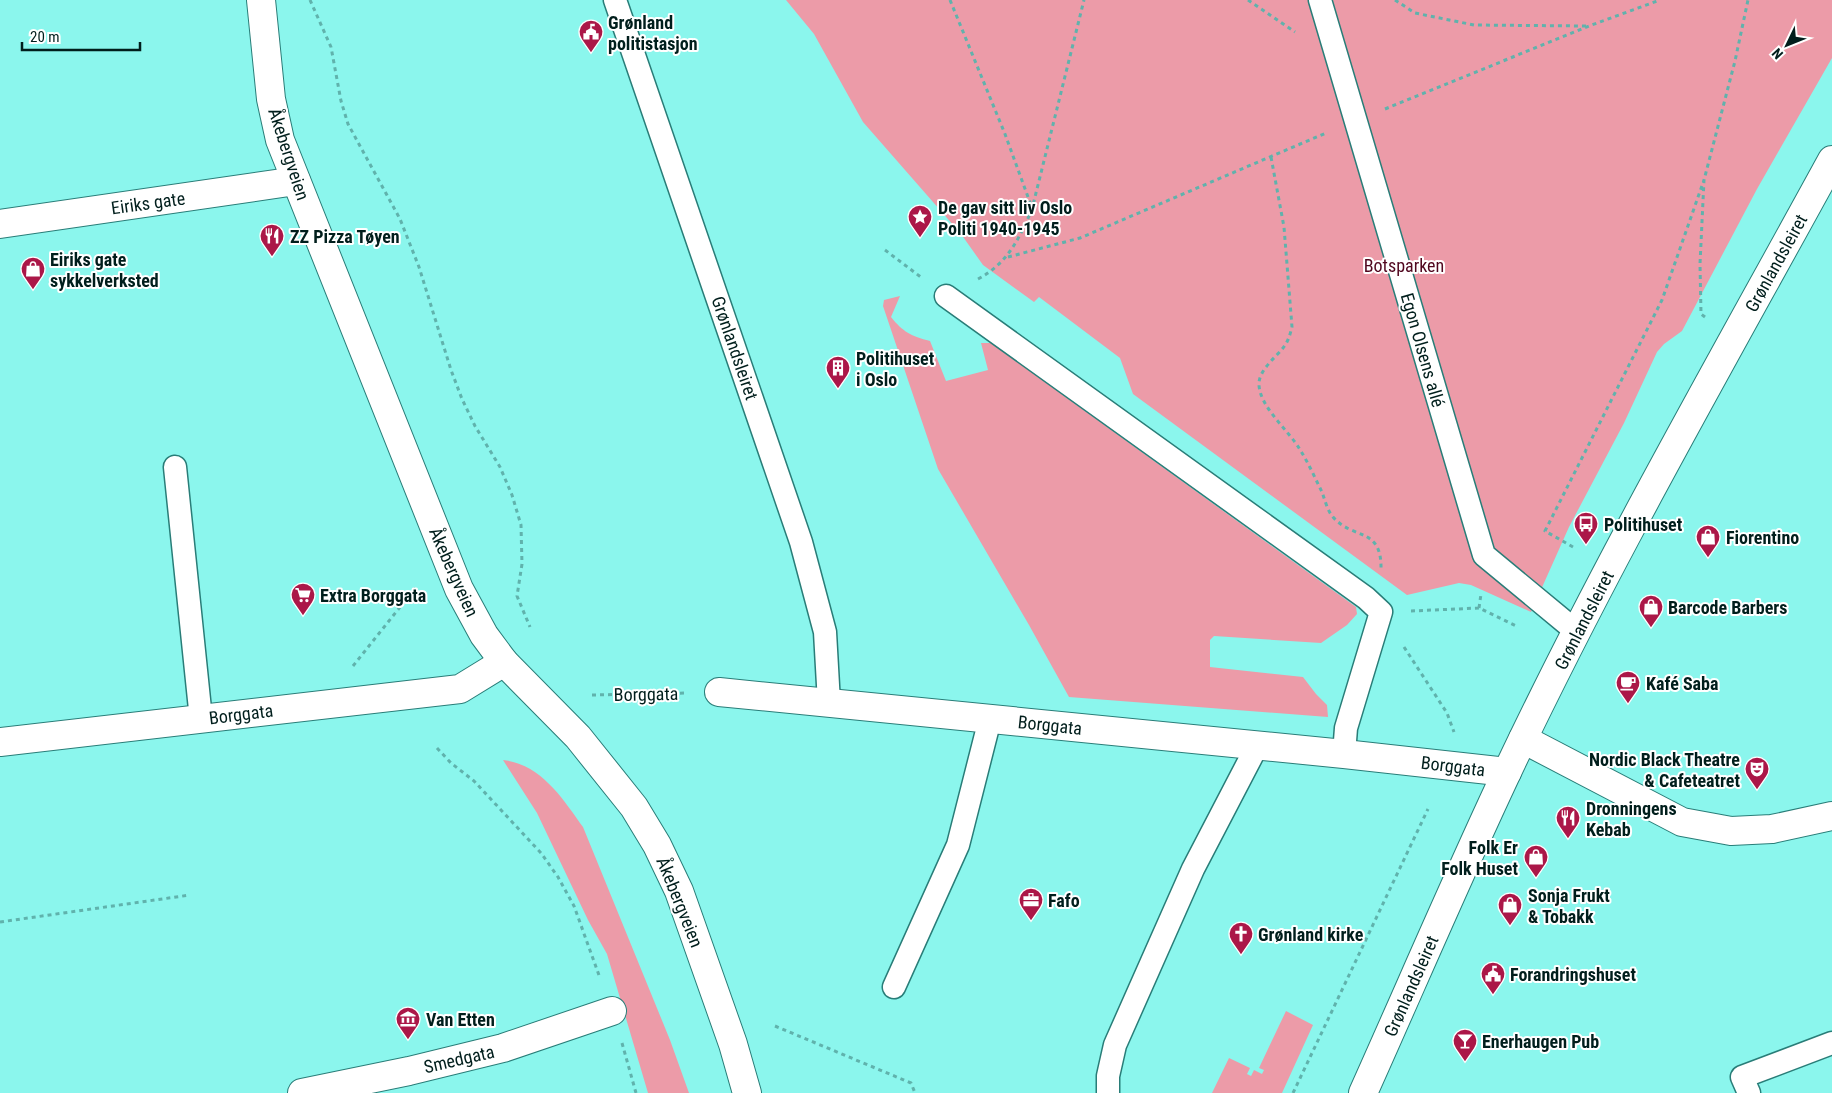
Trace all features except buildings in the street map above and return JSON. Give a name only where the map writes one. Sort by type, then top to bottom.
[{"type":"street","name":"Åkebergveien","points":[[261,0],[271,99],[280,140],[459,589],[484,635],[504,662],[578,737],[634,807],[657,845],[679,891],[733,1044],[747,1093]]},
{"type":"street","name":"Grønlandsleiret","points":[[1363,1093],[1523,739],[1646,496],[1832,160]]},
{"type":"street","name":"Eiriks gate","points":[[0,224],[296,181]]},
{"type":"street","name":"Borggata","points":[[0,742],[460,689],[504,662]]},
{"type":"street","name":"Borggata","points":[[719,692],[1507,772]]},
{"type":"street","points":[[1523,739],[1682,822],[1731,831],[1772,829],[1832,816]]},
{"type":"street","name":"Smedgata","points":[[302,1093],[409,1071],[503,1048],[612,1011]]},
{"type":"lane","name":"Grønlandsleiret","points":[[615,0],[801,542],[825,632],[829,703]]},
{"type":"lane","name":"Egon Olsens allé","points":[[1320,0],[1484,555],[1577,632]]},
{"type":"lane","points":[[946,296],[1354,589],[1381,612],[1346,728],[1344,754]]},
{"type":"lane","points":[[175,467],[201,719]]},
{"type":"lane","points":[[894,987],[958,845],[990,719]]},
{"type":"lane","points":[[1108,1093],[1108,1076],[1115,1045],[1193,869],[1257,746]]},
{"type":"lane","points":[[1749,1093],[1742,1077],[1832,1043]]},
{"type":"path","points":[[310,0],[331,46],[341,102],[348,124],[400,220],[419,267],[435,322],[462,399],[475,426],[500,467],[512,495],[522,524],[522,564],[517,596],[530,627]]},
{"type":"path","points":[[950,0],[1005,134],[1032,209]]},
{"type":"path","points":[[885,250],[946,296],[988,274],[1008,257],[1032,209],[1084,0]]},
{"type":"path","points":[[1395,0],[1415,13],[1474,25],[1590,26]]},
{"type":"path","points":[[1573,547],[1546,531],[1662,300],[1704,180],[1735,62],[1748,0]]},
{"type":"path","points":[[1271,157],[1284,227],[1292,327],[1289,339],[1284,347],[1263,372],[1259,383],[1260,393],[1264,404],[1299,448],[1333,517],[1344,526],[1367,536],[1377,545],[1382,557],[1381,612],[1447,713],[1454,732]]},
{"type":"path","points":[[1704,180],[1700,264],[1701,314],[1736,335]]},
{"type":"path","points":[[352,667],[416,586]]},
{"type":"path","points":[[1381,612],[1479,608],[1522,628]]},
{"type":"path","name":"Borggata","points":[[592,695],[719,692]]},
{"type":"path","points":[[437,748],[480,788],[540,853],[558,877],[574,906],[612,1011],[636,1093]]},
{"type":"path","points":[[1293,1093],[1428,809]]},
{"type":"path","points":[[0,922],[190,895]]},
{"type":"path","points":[[774,1026],[911,1083],[915,1093]]},
{"type":"green space","name":"Botsparken","points":[[786,0],[1832,0],[1832,58],[1757,189],[1682,331],[1664,344],[1657,352],[1624,423],[1569,527],[1531,612],[1471,585],[1459,583],[1407,595],[1133,394],[1120,358],[1039,297],[1034,302],[983,265],[961,234],[863,122],[814,34]]},
{"type":"green space","points":[[900,296],[891,317],[908,333],[930,341],[946,381],[988,370],[981,343],[991,343],[1356,607],[1357,614],[1347,625],[1321,643],[1214,636],[1210,640],[1210,667],[1303,677],[1327,705],[1328,717],[1069,697],[938,469],[883,306],[884,300]]},
{"type":"green space","points":[[503,760],[529,768],[540,776],[559,795],[583,827],[670,1040],[689,1093],[648,1093],[607,954],[588,920],[537,813]]},
{"type":"green space","points":[[1286,1011],[1313,1025],[1282,1093],[1212,1093],[1229,1058],[1250,1068],[1247,1074],[1251,1076],[1254,1070],[1262,1074],[1264,1070],[1259,1068]]},
{"type":"place","name":"Grønland politistasjon","points":[[591,53]]},
{"type":"place","name":"De gav sitt liv Oslo Politi 1940-1945","points":[[920,238]]},
{"type":"place","name":"ZZ Pizza Tøyen","points":[[272,257]]},
{"type":"place","name":"Eiriks gate sykkelverksted","points":[[33,290]]},
{"type":"place","name":"Politihuset i Oslo","points":[[838,389]]},
{"type":"place","name":"Politihuset","points":[[1586,545]]},
{"type":"place","name":"Fiorentino","points":[[1708,558]]},
{"type":"place","name":"Extra Borggata","points":[[303,616]]},
{"type":"place","name":"Barcode Barbers","points":[[1651,628]]},
{"type":"place","name":"Kafé Saba","points":[[1628,704]]},
{"type":"place","name":"Nordic Black Theatre & Cafeteatret","points":[[1757,790]]},
{"type":"place","name":"Dronningens Kebab","points":[[1568,839]]},
{"type":"place","name":"Folk Er Folk Huset","points":[[1536,878]]},
{"type":"place","name":"Fafo","points":[[1031,921]]},
{"type":"place","name":"Sonja Frukt & Tobakk","points":[[1510,926]]},
{"type":"place","name":"Grønland kirke","points":[[1241,955]]},
{"type":"place","name":"Forandringshuset","points":[[1493,995]]},
{"type":"place","name":"Van Etten","points":[[408,1040]]},
{"type":"place","name":"Enerhaugen Pub","points":[[1465,1062]]}]
